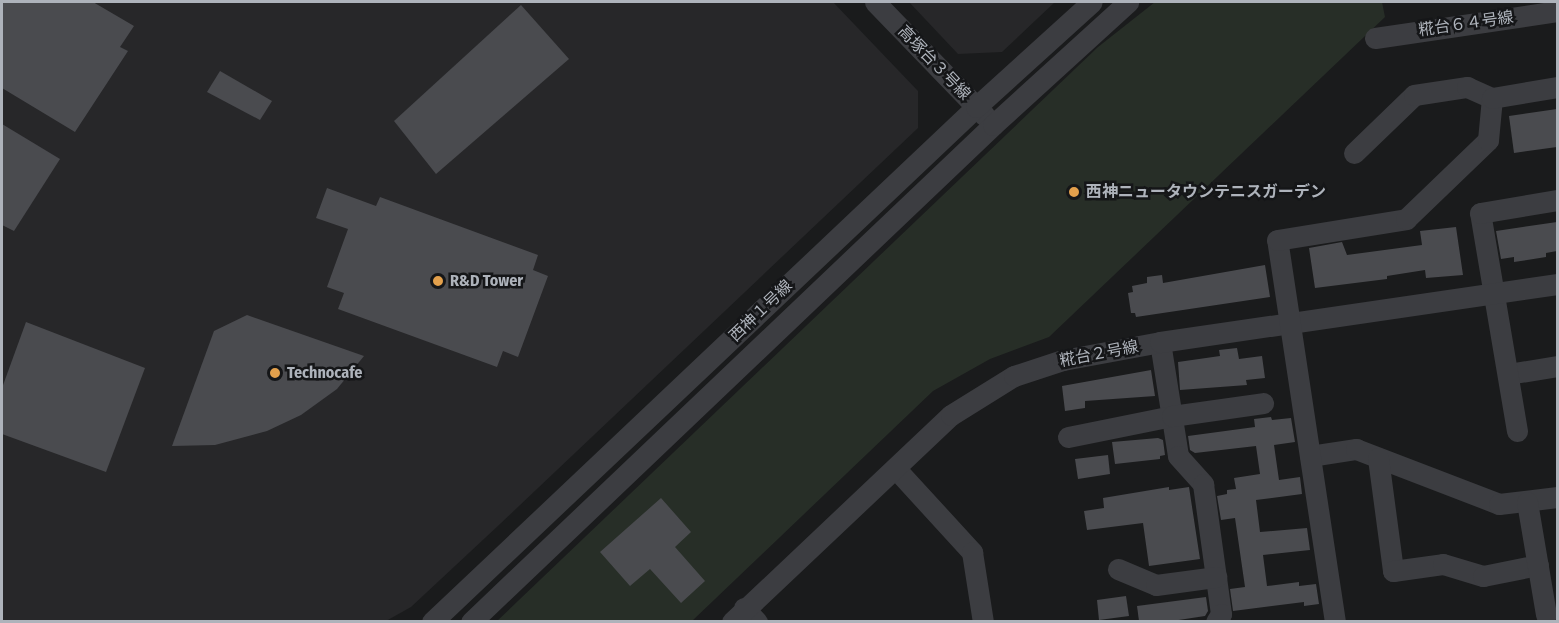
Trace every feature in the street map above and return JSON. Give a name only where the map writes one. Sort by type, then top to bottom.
[{"type":"street","name":"高塚台３号線","points":[[875,2],[993,125]]},
{"type":"street","name":"西神１号線","points":[[432,621],[976,107],[1092,2]]},
{"type":"street","name":"西神１号線","points":[[471,621],[993,125],[1128,2]]},
{"type":"street","name":"糀台６４号線","points":[[1374,38],[1557,11]]},
{"type":"street","points":[[1354,153],[1414,95],[1467,87],[1492,98],[1557,87]]},
{"type":"street","points":[[1335,621],[1277,240],[1406,219],[1488,140],[1492,98]]},
{"type":"street","points":[[1517,431],[1480,213],[1557,200]]},
{"type":"street","name":"糀台２号線","points":[[744,617],[951,415],[1014,375],[1063,360],[1160,342],[1557,284]]},
{"type":"street","points":[[1160,342],[1178,456],[1203,484],[1221,614],[1216,621]]},
{"type":"street","points":[[1508,374],[1557,366]]},
{"type":"street","points":[[1068,437],[1172,416],[1263,403]]},
{"type":"street","points":[[1310,456],[1356,449],[1499,504],[1557,497]]},
{"type":"street","points":[[1378,458],[1393,571],[1443,564],[1484,576],[1538,565]]},
{"type":"street","points":[[896,469],[972,552],[983,621]]},
{"type":"street","points":[[1527,502],[1546,614]]},
{"type":"street","points":[[1118,569],[1156,585],[1216,577]]},
{"type":"shaded area","points":[[2,2],[833,2],[918,91],[918,128],[411,607],[386,621],[2,621]]},
{"type":"shaded area","points":[[909,2],[1055,2],[1002,52],[958,54]]},
{"type":"shaded area","name":"西神ニュータウンテニスガーデン","points":[[1155,2],[1382,2],[1385,17],[1049,337],[990,359],[933,391],[692,621],[496,622],[1098,47]]},
{"type":"building","points":[[2,2],[93,2],[134,26],[120,47],[128,51],[75,132],[2,88]]},
{"type":"building","points":[[521,5],[569,59],[436,174],[394,121]]},
{"type":"building","points":[[220,71],[272,101],[260,120],[207,92]]},
{"type":"building","points":[[1557,109],[1557,147],[1514,153],[1509,116]]},
{"type":"building","points":[[2,124],[60,159],[14,231],[2,225]]},
{"type":"building","name":"R&D Tower","points":[[327,188],[376,206],[380,197],[538,255],[533,270],[548,276],[518,357],[503,351],[497,367],[338,309],[344,293],[327,287],[348,229],[316,218]]},
{"type":"building","points":[[1557,222],[1557,251],[1546,253],[1546,257],[1514,262],[1514,257],[1501,259],[1496,231]]},
{"type":"building","points":[[1456,227],[1463,275],[1426,278],[1425,270],[1387,276],[1387,279],[1315,288],[1309,248],[1342,242],[1347,255],[1422,245],[1420,231]]},
{"type":"building","points":[[1265,265],[1270,297],[1136,317],[1135,313],[1131,313],[1128,293],[1133,292],[1132,286],[1147,283],[1147,277],[1162,275],[1163,283]]},
{"type":"building","name":"Technocafe","points":[[247,315],[364,356],[337,389],[301,415],[267,431],[215,445],[172,446],[214,331]]},
{"type":"building","points":[[26,322],[145,368],[106,472],[2,434],[2,388]]},
{"type":"building","points":[[1237,348],[1239,359],[1262,356],[1265,378],[1246,380],[1247,385],[1180,390],[1178,362],[1220,356],[1219,350]]},
{"type":"building","points":[[1151,370],[1155,396],[1085,401],[1085,408],[1065,411],[1062,386]]},
{"type":"building","points":[[1271,417],[1272,420],[1291,418],[1295,442],[1274,445],[1279,480],[1300,477],[1302,494],[1256,500],[1260,532],[1307,528],[1310,550],[1263,555],[1267,586],[1299,582],[1299,586],[1316,584],[1319,604],[1304,606],[1304,602],[1233,611],[1230,589],[1245,587],[1235,518],[1221,520],[1217,496],[1227,494],[1227,490],[1236,489],[1234,478],[1260,474],[1256,446],[1195,453],[1190,450],[1188,436],[1255,427],[1254,419]]},
{"type":"building","points":[[1158,438],[1163,440],[1165,455],[1160,456],[1160,459],[1115,464],[1112,442]]},
{"type":"building","points":[[1108,455],[1110,474],[1078,479],[1075,459]]},
{"type":"building","points":[[1169,487],[1169,490],[1189,487],[1200,559],[1149,566],[1143,523],[1087,530],[1084,511],[1104,508],[1103,498]]},
{"type":"building","points":[[661,498],[691,532],[675,547],[705,581],[681,603],[650,569],[630,586],[600,552]]},
{"type":"building","points":[[1126,596],[1129,616],[1099,620],[1097,600]]},
{"type":"building","points":[[1206,597],[1208,611],[1205,616],[1172,621],[1139,621],[1137,606]]},
{"type":"place","name":"西神ニュータウンテニスガーデン","points":[[1074,192]]},
{"type":"place","name":"R&D Tower","points":[[438,281]]},
{"type":"place","name":"Technocafe","points":[[275,373]]}]
